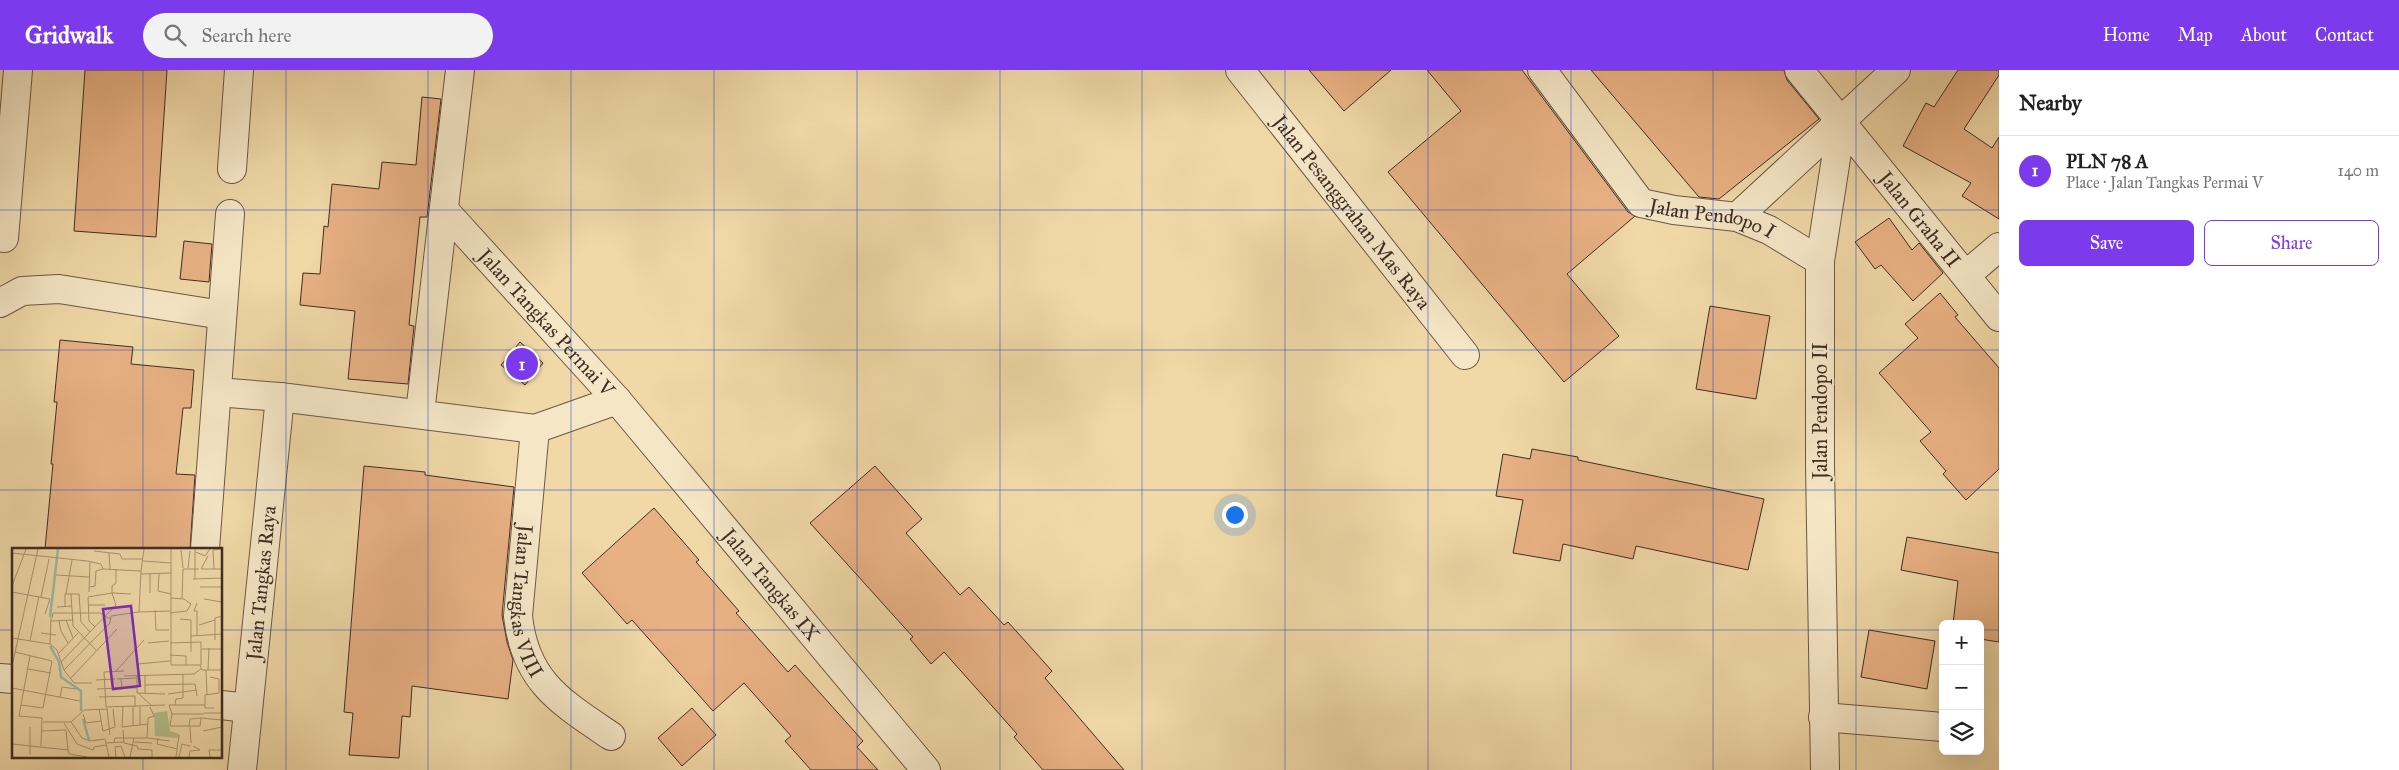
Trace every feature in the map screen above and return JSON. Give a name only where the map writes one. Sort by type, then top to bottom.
[{"type":"street","points":[[4,238],[18,70]]},
{"type":"street","points":[[232,169],[239,70]]},
{"type":"street","points":[[420,413],[460,70]]},
{"type":"street","name":"Jalan Pesanggrahan Mas Raya","points":[[1240,70],[1465,355]]},
{"type":"street","name":"Jalan Pendopo I","points":[[1542,70],[1641,202],[1674,210],[1737,217],[1769,230],[1820,261]]},
{"type":"street","points":[[1799,70],[1842,120]]},
{"type":"street","points":[[1737,217],[1896,70]]},
{"type":"street","name":"Jalan Pendopo II","points":[[1825,770],[1820,261],[1842,120]]},
{"type":"street","name":"Jalan Graha II","points":[[1842,120],[1999,317]]},
{"type":"street","name":"Jalan Tangkas Permai V","points":[[216,392],[280,397],[420,413],[535,429],[617,400],[445,211]]},
{"type":"street","points":[[205,548],[230,214]]},
{"type":"street","points":[[1966,275],[1999,247]]},
{"type":"street","points":[[0,303],[22,291],[59,289],[222,315]]},
{"type":"street","name":"Jalan Tangkas Raya","points":[[242,770],[280,397]]},
{"type":"street","name":"Jalan Tangkas IX","points":[[617,400],[926,770]]},
{"type":"street","name":"Jalan Tangkas VIII","points":[[535,429],[518,616],[520,642],[532,668],[555,696],[611,736]]},
{"type":"street","points":[[222,705],[248,708]]},
{"type":"street","points":[[1823,717],[1939,727]]},
{"type":"building","points":[[85,70],[167,70],[156,237],[74,231]]},
{"type":"building","points":[[1309,70],[1391,70],[1344,111]]},
{"type":"building","points":[[1427,70],[1522,70],[1628,212],[1635,216],[1567,274],[1619,336],[1564,382],[1388,172],[1461,111]]},
{"type":"building","points":[[1591,70],[1784,70],[1787,80],[1819,119],[1719,199],[1699,197]]},
{"type":"building","points":[[1958,70],[1999,70],[1999,75],[1964,129],[1992,148],[1999,137],[1999,219],[1962,196],[1971,183],[1903,146],[1926,103],[1934,107]]},
{"type":"building","points":[[422,97],[441,99],[427,217],[420,217],[409,325],[414,326],[408,384],[348,379],[355,311],[300,305],[303,273],[320,274],[324,226],[328,227],[332,184],[379,189],[382,162],[416,165]]},
{"type":"building","points":[[1889,218],[1912,250],[1919,243],[1943,273],[1913,301],[1881,265],[1875,269],[1855,242]]},
{"type":"building","points":[[184,241],[212,244],[209,282],[180,279]]},
{"type":"building","points":[[1940,293],[1958,315],[1955,317],[1999,368],[1999,469],[1966,500],[1943,474],[1946,471],[1920,441],[1931,432],[1879,373],[1918,338],[1905,324]]},
{"type":"building","points":[[1710,306],[1770,316],[1756,399],[1696,389]]},
{"type":"building","points":[[60,340],[133,347],[131,364],[194,370],[191,408],[183,408],[176,474],[195,475],[190,548],[45,548],[57,402],[54,402]]},
{"type":"building","points":[[520,342],[543,363],[525,385],[501,365]]},
{"type":"building","points":[[1532,449],[1578,457],[1578,460],[1764,499],[1748,570],[1636,546],[1633,559],[1563,544],[1560,561],[1513,553],[1523,500],[1496,496],[1503,454],[1530,459]]},
{"type":"building","points":[[364,466],[425,472],[425,475],[514,487],[502,615],[507,642],[513,660],[508,699],[412,686],[410,717],[402,716],[399,758],[349,755],[353,713],[344,712]]},
{"type":"building","points":[[875,466],[922,519],[906,533],[960,595],[969,587],[1004,625],[1008,622],[1052,671],[1045,678],[1124,770],[1043,770],[1014,737],[1017,734],[944,652],[931,664],[910,639],[913,637],[810,523]]},
{"type":"building","points":[[654,508],[699,560],[696,562],[739,611],[736,613],[788,672],[795,665],[863,741],[857,747],[878,770],[811,770],[785,741],[791,736],[744,683],[713,711],[632,620],[627,624],[582,573]]},
{"type":"building","points":[[1907,537],[1999,553],[1999,642],[1984,640],[1984,620],[1953,620],[1958,581],[1901,570]]},
{"type":"building","points":[[1869,630],[1935,641],[1927,689],[1861,677]]},
{"type":"building","points":[[692,708],[716,735],[682,766],[658,738]]},
{"type":"place","name":"PLN 78 A","points":[[522,364]]}]
